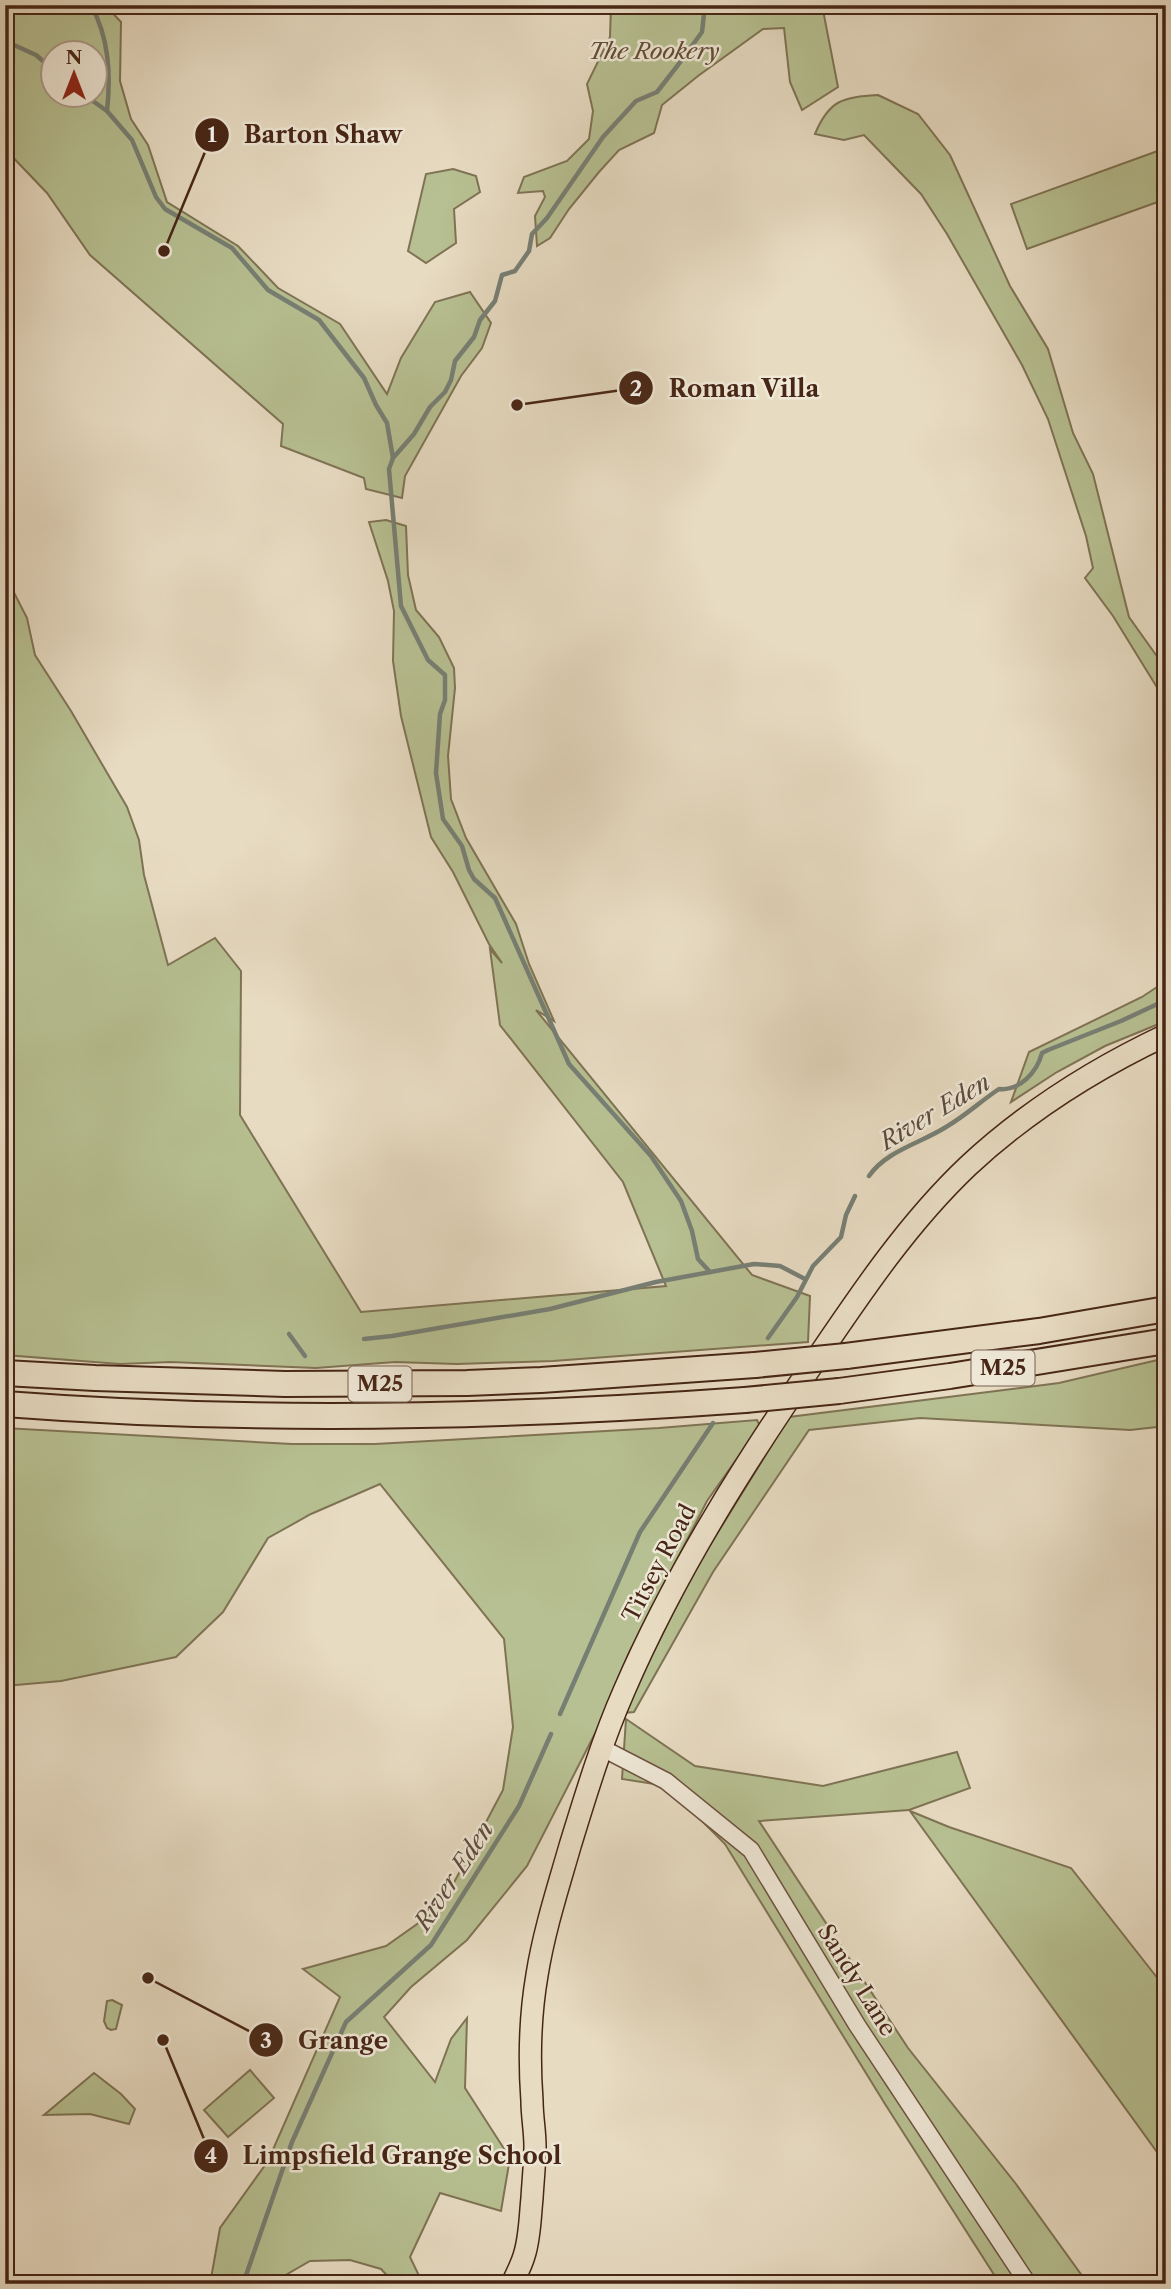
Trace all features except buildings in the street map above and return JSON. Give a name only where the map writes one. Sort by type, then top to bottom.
[{"type":"highway","name":"M25","points":[[5,1373],[285,1384],[541,1380],[846,1356],[1039,1331],[1166,1309]]},
{"type":"highway","name":"M25","points":[[5,1404],[184,1414],[340,1417],[536,1413],[745,1400],[839,1391],[950,1376],[1166,1340]]},
{"type":"main road","name":"Titsey Road","points":[[512,2284],[525,2254],[531,2216],[535,2146],[531,2098],[531,2027],[537,1975],[556,1894],[587,1791],[622,1695],[648,1638],[713,1516],[771,1424],[897,1245],[969,1165],[1026,1117],[1076,1082],[1166,1035]]},
{"type":"street","name":"Sandy Lane","points":[[602,1748],[666,1781],[751,1850],[857,2025],[1028,2284]]},
{"type":"green space","points":[[5,5],[105,5],[121,22],[120,81],[131,119],[148,145],[167,202],[238,246],[278,288],[340,324],[387,394],[401,358],[435,302],[470,292],[491,323],[482,348],[461,376],[405,476],[402,498],[366,489],[364,478],[281,446],[283,424],[90,255],[47,193],[5,149]]},
{"type":"green space","name":"The Rookery","points":[[611,5],[822,5],[838,87],[802,110],[790,82],[784,28],[763,29],[662,105],[654,133],[619,150],[569,209],[550,238],[537,246],[535,216],[545,197],[543,191],[518,193],[524,177],[567,161],[589,139],[593,111],[587,84],[610,37]]},
{"type":"green space","points":[[878,95],[918,114],[950,155],[1010,286],[1048,349],[1073,433],[1093,474],[1129,617],[1166,669],[1166,702],[1113,616],[1085,578],[1093,568],[1086,536],[1048,419],[1022,365],[947,234],[921,194],[864,135],[844,140],[815,134],[826,114],[839,102]]},
{"type":"green space","points":[[1166,148],[1166,199],[1027,249],[1011,204]]},
{"type":"green space","points":[[453,169],[476,176],[480,192],[454,209],[456,243],[426,263],[408,251],[426,174]]},
{"type":"green space","points":[[386,520],[406,526],[408,575],[416,610],[439,637],[454,668],[455,688],[448,756],[451,799],[466,838],[516,924],[529,964],[554,1021],[536,1010],[752,1275],[810,1296],[808,1342],[553,1361],[457,1364],[395,1362],[316,1368],[171,1362],[120,1364],[5,1355],[5,575],[27,618],[35,655],[127,807],[139,840],[144,875],[168,965],[215,938],[241,971],[240,1115],[361,1312],[666,1286],[623,1182],[500,1025],[490,949],[502,963],[431,837],[401,716],[393,661],[394,611],[388,581],[369,522]]},
{"type":"green space","points":[[1166,981],[1166,1021],[1105,1046],[1057,1072],[1011,1102],[1029,1052],[1142,997]]},
{"type":"green space","points":[[1166,1358],[1166,1426],[1130,1430],[920,1418],[809,1430],[713,1572],[634,1712],[623,1713],[694,1571],[789,1417],[1059,1383]]},
{"type":"green space","points":[[757,1420],[760,1426],[707,1501],[628,1655],[605,1714],[527,1866],[467,1940],[411,1987],[384,2017],[435,2082],[451,2039],[467,2018],[465,2088],[510,2158],[501,2211],[440,2193],[410,2257],[423,2284],[395,2284],[381,2269],[350,2260],[310,2261],[270,2284],[210,2284],[220,2228],[268,2161],[340,1997],[303,1969],[386,1946],[441,1907],[503,1790],[513,1727],[504,1639],[380,1484],[311,1514],[268,1538],[223,1612],[176,1657],[61,1681],[5,1686],[5,1428],[292,1444],[375,1444]]},
{"type":"green space","points":[[626,1719],[695,1766],[823,1786],[957,1752],[970,1788],[909,1810],[759,1821],[908,2048],[1016,2184],[1088,2284],[1000,2284],[885,2104],[725,1844],[667,1786],[622,1779]]},
{"type":"green space","points":[[910,1811],[1071,1868],[1166,1989],[1166,2144],[1157,2152]]},
{"type":"green space","points":[[112,2000],[122,2005],[116,2029],[111,2030],[104,2021],[107,2001]]},
{"type":"green space","points":[[250,2070],[274,2098],[228,2137],[204,2110]]},
{"type":"green space","points":[[94,2073],[135,2109],[129,2124],[90,2114],[44,2115]]},
{"type":"waterway","points":[[91,5],[102,30],[107,56],[107,111]]},
{"type":"waterway","points":[[705,5],[702,32],[678,65],[657,92],[636,101],[603,137],[547,218],[532,234],[529,251],[515,271],[502,275],[495,301],[480,320],[474,337],[455,361],[445,392],[430,407],[414,434],[393,458],[389,469],[401,606],[428,660],[445,675],[445,700],[440,714],[436,773],[443,819],[462,846],[474,879],[495,898],[569,1064],[651,1156],[681,1201],[692,1231],[698,1259],[710,1272]]},
{"type":"waterway","points":[[5,41],[38,57]]},
{"type":"waterway","points":[[103,108],[132,140],[156,197],[165,209],[232,248],[268,290],[319,320],[364,378],[387,423],[393,458]]},
{"type":"waterway","name":"River Eden","points":[[869,1176],[885,1160],[953,1123],[999,1089],[1007,1089],[1021,1083],[1032,1073],[1042,1053],[1166,1000]]},
{"type":"waterway","name":"River Eden","points":[[768,1338],[797,1297],[813,1266],[841,1237],[846,1215],[855,1196]]},
{"type":"waterway","points":[[364,1339],[550,1309],[656,1282],[754,1264],[780,1266],[805,1279]]},
{"type":"waterway","points":[[289,1334],[305,1356]]},
{"type":"waterway","name":"River Eden","points":[[560,1714],[640,1532],[713,1423]]},
{"type":"waterway","name":"River Eden","points":[[243,2284],[292,2142],[346,2022],[431,1945],[519,1806],[551,1734]]},
{"type":"place","name":"Barton Shaw","points":[[164,251]]},
{"type":"place","name":"Roman Villa","points":[[517,405]]},
{"type":"place","name":"Grange","points":[[148,1978]]},
{"type":"place","name":"Limpsfield Grange School","points":[[163,2040]]}]
